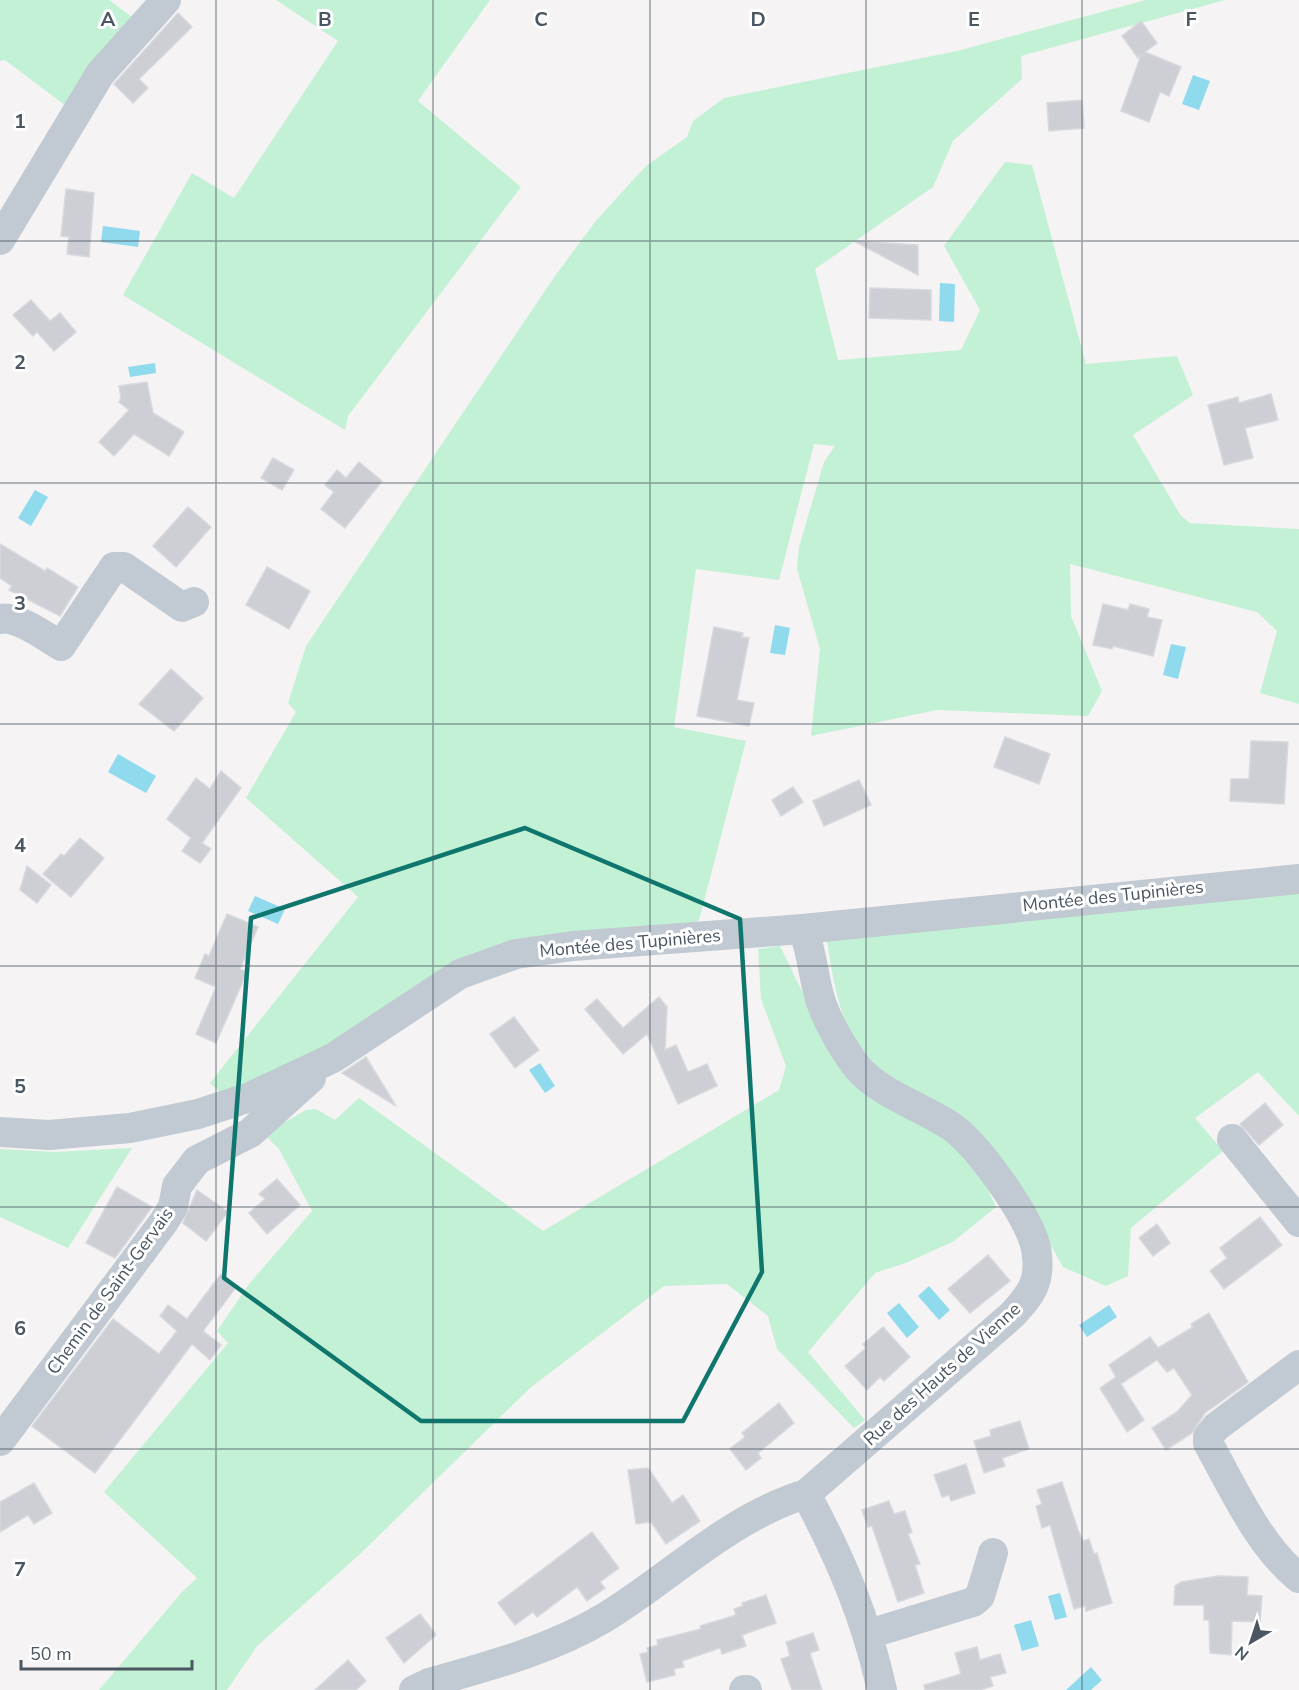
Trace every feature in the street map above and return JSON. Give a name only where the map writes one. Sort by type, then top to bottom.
[{"type":"street","points":[[0,240],[100,74],[166,0]]},
{"type":"street","points":[[0,619],[16,621],[61,645],[114,567],[124,567],[182,607],[194,603]]},
{"type":"street","name":"Montée des Tupinières","points":[[0,1132],[49,1135],[161,1123],[250,1096],[333,1058],[460,974],[516,954],[573,946],[803,929],[1299,879]]},
{"type":"street","name":"Rue des Hauts de Vienne","points":[[414,1690],[429,1683],[533,1651],[582,1631],[740,1523],[777,1503],[806,1494],[1012,1315],[1028,1297],[1036,1281],[1038,1261],[1035,1243],[1027,1224],[982,1157],[968,1141],[951,1126],[900,1099],[859,1069],[847,1052],[820,1001],[803,929]]},
{"type":"street","name":"Chemin de Saint-Gervais","points":[[0,1441],[163,1223],[173,1207],[177,1186],[184,1174],[197,1160],[250,1133],[333,1058]]},
{"type":"street","points":[[1232,1139],[1299,1222]]},
{"type":"street","points":[[1299,1365],[1216,1427],[1208,1437],[1208,1443],[1246,1510],[1276,1556],[1299,1578]]},
{"type":"street","points":[[806,1494],[829,1537],[869,1634],[882,1690]]},
{"type":"street","points":[[869,1634],[973,1602],[980,1596],[993,1553]]},
{"type":"highlighted area","points":[[525,828],[740,919],[762,1272],[683,1421],[421,1421],[224,1278],[251,918]]},
{"type":"green space","points":[[0,0],[109,0],[136,20],[70,109],[5,60],[0,61]]},
{"type":"green space","points":[[276,0],[490,0],[418,101],[521,187],[348,416],[345,430],[123,295],[192,173],[234,198],[338,41]]},
{"type":"green space","points":[[1146,0],[1225,0],[1021,56],[1022,79],[953,141],[933,187],[815,269],[838,360],[961,350],[980,310],[944,246],[1005,162],[1032,165],[1086,364],[1177,356],[1193,395],[1133,435],[1181,516],[1190,523],[1299,529],[1299,704],[1260,693],[1277,631],[1257,612],[1070,564],[1071,616],[1102,691],[1088,716],[937,710],[811,736],[820,649],[797,569],[799,547],[824,462],[835,446],[814,444],[779,580],[696,569],[674,727],[746,741],[699,920],[692,927],[508,943],[474,953],[442,968],[362,1025],[303,1059],[222,1094],[210,1083],[358,897],[246,798],[296,712],[288,703],[306,646],[555,276],[595,222],[646,166],[687,137],[693,121],[724,98],[957,51]]},
{"type":"green space","points":[[1299,892],[1299,1116],[1258,1072],[1195,1118],[1223,1151],[1131,1228],[1128,1276],[1106,1286],[1063,1267],[1030,1213],[972,1134],[958,1119],[932,1100],[885,1074],[859,1049],[837,996],[827,941]]},
{"type":"green space","points":[[780,946],[827,1043],[957,1146],[976,1165],[996,1207],[954,1241],[906,1263],[875,1273],[808,1352],[865,1420],[854,1428],[777,1349],[768,1316],[727,1284],[664,1286],[530,1388],[360,1554],[257,1646],[227,1690],[99,1690],[182,1592],[197,1578],[104,1492],[228,1343],[217,1331],[249,1284],[312,1211],[279,1149],[264,1134],[306,1110],[316,1109],[335,1120],[359,1098],[543,1231],[779,1090],[786,1066],[761,999],[758,949]]},
{"type":"green space","points":[[132,1148],[68,1248],[0,1217],[0,1149],[54,1152]]},
{"type":"water","points":[[1193,75],[1210,81],[1199,110],[1182,104]]},
{"type":"water","points":[[103,226],[140,231],[138,247],[101,242]]},
{"type":"water","points":[[940,283],[955,284],[954,322],[939,321]]},
{"type":"water","points":[[155,363],[156,373],[130,377],[128,367]]},
{"type":"water","points":[[35,490],[48,497],[31,526],[18,518]]},
{"type":"water","points":[[775,625],[790,628],[785,655],[770,653]]},
{"type":"water","points":[[1171,644],[1186,647],[1178,679],[1163,675]]},
{"type":"water","points":[[118,754],[156,776],[146,793],[108,772]]},
{"type":"water","points":[[255,896],[285,909],[278,924],[248,911]]},
{"type":"water","points":[[540,1063],[555,1086],[545,1093],[529,1070]]},
{"type":"water","points":[[929,1286],[950,1310],[939,1320],[918,1296]]},
{"type":"water","points":[[899,1303],[919,1327],[907,1338],[887,1313]]},
{"type":"water","points":[[1109,1305],[1117,1317],[1087,1337],[1079,1325]]},
{"type":"water","points":[[1060,1593],[1067,1617],[1055,1620],[1048,1596]]},
{"type":"water","points":[[1031,1620],[1039,1646],[1022,1651],[1014,1625]]},
{"type":"water","points":[[1091,1667],[1102,1680],[1091,1690],[1066,1690]]},
{"type":"building","points":[[178,13],[192,27],[139,79],[148,88],[133,103],[114,84]]},
{"type":"building","points":[[1141,21],[1157,43],[1145,52],[1181,67],[1169,96],[1160,92],[1149,122],[1121,111],[1141,55],[1138,58],[1122,36]]},
{"type":"building","points":[[1082,100],[1084,128],[1049,131],[1047,103]]},
{"type":"building","points":[[66,189],[94,193],[89,257],[67,254],[69,237],[61,236]]},
{"type":"building","points":[[854,241],[918,245],[918,275]]},
{"type":"building","points":[[870,288],[931,290],[931,320],[869,318]]},
{"type":"building","points":[[31,300],[50,321],[60,313],[76,332],[54,351],[37,332],[33,336],[13,315]]},
{"type":"building","points":[[147,382],[153,413],[184,432],[169,456],[134,434],[114,456],[99,442],[129,410],[119,402],[121,398],[119,386]]},
{"type":"building","points":[[1271,394],[1278,420],[1245,428],[1253,458],[1224,465],[1208,405],[1238,397],[1239,403]]},
{"type":"building","points":[[273,458],[294,470],[282,490],[261,478]]},
{"type":"building","points":[[359,462],[382,481],[345,528],[321,509],[334,492],[325,485],[337,470],[346,478]]},
{"type":"building","points":[[188,507],[211,527],[176,567],[153,546]]},
{"type":"building","points":[[0,544],[45,571],[47,568],[78,587],[60,616],[9,590],[12,586],[0,578]]},
{"type":"building","points":[[267,567],[310,591],[289,629],[246,605]]},
{"type":"building","points":[[1103,604],[1128,610],[1130,604],[1149,609],[1147,617],[1162,620],[1153,656],[1113,646],[1112,649],[1093,645]]},
{"type":"building","points":[[714,627],[743,633],[742,637],[749,638],[737,700],[754,703],[749,726],[697,716]]},
{"type":"building","points":[[171,669],[203,698],[174,731],[139,704]]},
{"type":"building","points":[[1005,737],[1050,754],[1039,784],[994,767]]},
{"type":"building","points":[[1251,741],[1288,742],[1284,804],[1230,801],[1231,779],[1249,779]]},
{"type":"building","points":[[221,771],[241,788],[202,843],[211,849],[200,863],[182,851],[191,838],[167,819],[196,778],[210,789]]},
{"type":"building","points":[[859,780],[871,805],[824,826],[813,801]]},
{"type":"building","points":[[793,787],[803,802],[781,816],[772,800]]},
{"type":"building","points":[[80,838],[104,858],[71,897],[43,874]]},
{"type":"building","points":[[27,866],[51,885],[37,903],[20,890]]},
{"type":"building","points":[[227,914],[258,927],[240,969],[247,972],[216,1043],[196,1034],[216,987],[195,978],[205,954],[209,956]]},
{"type":"building","points":[[659,997],[667,1007],[665,1050],[676,1045],[688,1072],[707,1064],[717,1086],[678,1104],[647,1034],[623,1054],[585,1009],[597,999],[623,1028]]},
{"type":"building","points":[[514,1017],[539,1050],[515,1068],[490,1034]]},
{"type":"building","points":[[366,1057],[396,1106],[342,1073]]},
{"type":"building","points":[[1265,1103],[1283,1125],[1259,1145],[1240,1124]]},
{"type":"building","points":[[277,1179],[300,1205],[267,1234],[249,1213],[265,1199],[259,1194]]},
{"type":"building","points":[[117,1187],[152,1207],[115,1258],[86,1243]]},
{"type":"building","points":[[197,1190],[228,1212],[206,1241],[183,1223]]},
{"type":"building","points":[[1260,1217],[1282,1245],[1224,1289],[1210,1271],[1227,1258],[1220,1248]]},
{"type":"building","points":[[1157,1224],[1170,1243],[1153,1256],[1139,1238]]},
{"type":"building","points":[[988,1255],[1010,1281],[970,1313],[948,1289]]},
{"type":"building","points":[[221,1274],[237,1286],[203,1331],[221,1345],[210,1360],[192,1344],[95,1473],[32,1426],[113,1319],[159,1354],[177,1331],[160,1316],[168,1305],[187,1319]]},
{"type":"building","points":[[1209,1313],[1248,1382],[1205,1413],[1192,1433],[1166,1450],[1152,1428],[1177,1412],[1192,1395],[1174,1368],[1167,1372],[1157,1360],[1121,1384],[1144,1420],[1127,1432],[1100,1388],[1116,1377],[1109,1365],[1150,1337],[1158,1348],[1193,1327],[1191,1324]]},
{"type":"building","points":[[883,1327],[910,1357],[884,1381],[880,1377],[867,1390],[845,1366],[866,1348],[863,1344]]},
{"type":"building","points":[[779,1403],[794,1423],[758,1453],[761,1458],[746,1470],[730,1449],[745,1437],[742,1433]]},
{"type":"building","points":[[1020,1421],[1029,1449],[1002,1458],[1005,1466],[984,1473],[974,1441],[991,1436],[990,1430]]},
{"type":"building","points":[[966,1464],[975,1493],[951,1501],[949,1495],[942,1497],[934,1475]]},
{"type":"building","points":[[648,1468],[672,1503],[683,1495],[700,1521],[666,1544],[651,1522],[636,1524],[628,1470]]},
{"type":"building","points":[[1062,1482],[1083,1541],[1089,1539],[1094,1554],[1097,1553],[1112,1603],[1086,1611],[1085,1606],[1074,1609],[1050,1525],[1042,1528],[1036,1506],[1042,1504],[1037,1490]]},
{"type":"building","points":[[34,1483],[52,1513],[34,1524],[28,1515],[0,1532],[0,1502]]},
{"type":"building","points":[[889,1501],[894,1514],[905,1511],[912,1532],[908,1534],[920,1564],[915,1565],[924,1593],[898,1602],[872,1526],[868,1527],[862,1510]]},
{"type":"building","points":[[592,1532],[619,1568],[600,1582],[605,1588],[587,1601],[577,1587],[537,1617],[533,1612],[515,1625],[498,1603]]},
{"type":"building","points":[[1218,1576],[1248,1577],[1247,1595],[1262,1596],[1260,1622],[1232,1621],[1231,1655],[1210,1653],[1209,1620],[1204,1620],[1204,1605],[1174,1605],[1175,1586],[1181,1582]]},
{"type":"building","points":[[766,1595],[776,1623],[742,1635],[746,1646],[722,1654],[720,1648],[682,1661],[684,1667],[674,1669],[675,1675],[647,1682],[640,1654],[648,1652],[647,1648],[658,1645],[657,1640],[701,1629],[700,1626],[736,1615],[734,1609],[743,1606],[742,1603]]},
{"type":"building","points":[[420,1614],[436,1635],[404,1663],[386,1638]]},
{"type":"building","points":[[813,1633],[819,1650],[810,1653],[822,1690],[792,1690],[781,1659],[790,1656],[786,1642]]},
{"type":"building","points":[[977,1647],[980,1660],[1000,1654],[1006,1673],[990,1677],[993,1686],[980,1690],[925,1690],[924,1685],[961,1674],[955,1653]]},
{"type":"building","points":[[348,1660],[366,1681],[356,1690],[315,1690]]}]
